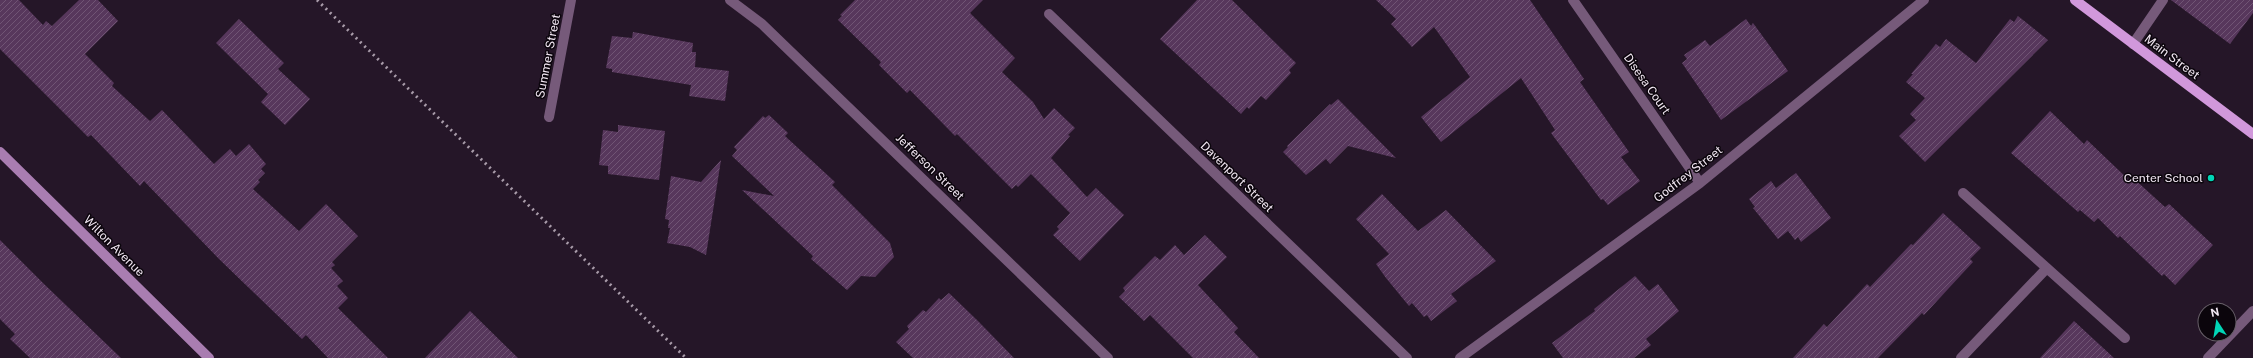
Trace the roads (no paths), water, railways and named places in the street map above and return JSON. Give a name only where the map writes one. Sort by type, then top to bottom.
[{"type":"main road","name":"Main Street","points":[[2075,0],[2253,134]]},
{"type":"main road","name":"Wilton Avenue","points":[[0,152],[209,358]]},
{"type":"street","name":"Summer Street","points":[[549,117],[571,0]]},
{"type":"street","name":"Jefferson Street","points":[[730,0],[762,24],[1108,358]]},
{"type":"street","name":"Disesa Court","points":[[1573,0],[1700,183]]},
{"type":"street","name":"Godfrey Street","points":[[1460,358],[1700,183],[1924,0]]},
{"type":"street","points":[[2133,44],[2163,0]]},
{"type":"street","name":"Davenport Street","points":[[1049,14],[1407,358]]},
{"type":"street","points":[[1963,193],[2125,338]]},
{"type":"street","points":[[1961,358],[2047,268]]},
{"type":"street","points":[[2208,358],[2253,312]]},
{"type":"railway","points":[[317,0],[686,358]]},
{"type":"place","name":"Center School","points":[[2211,178]]}]
